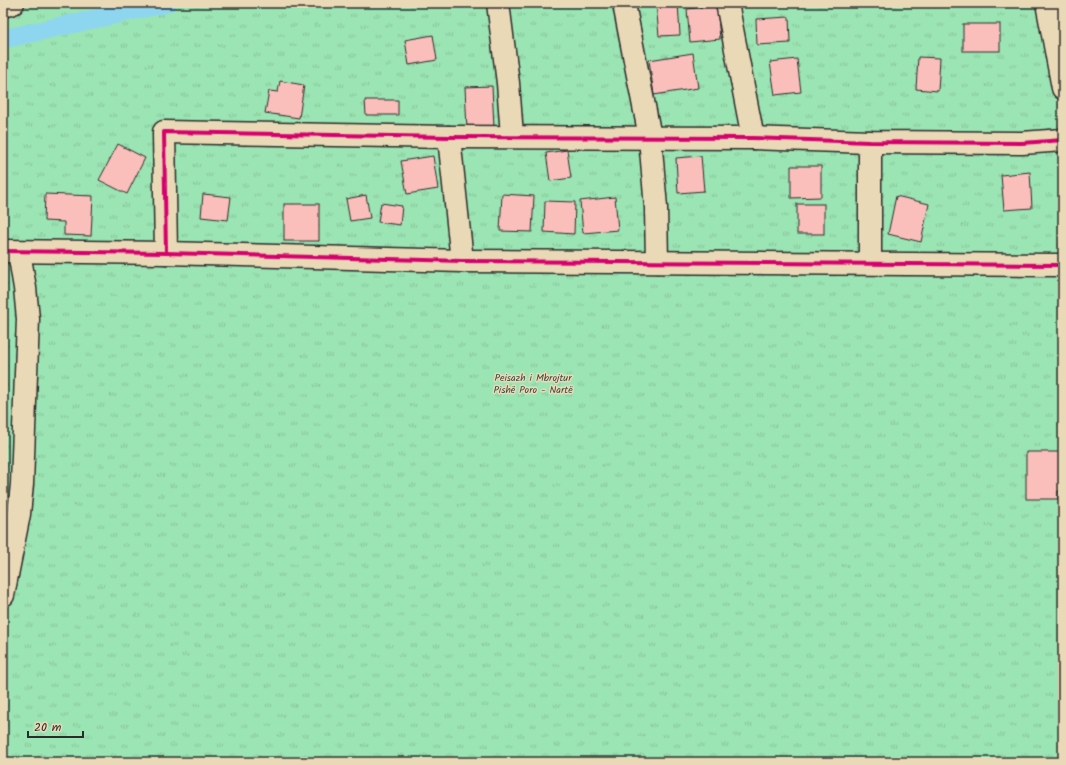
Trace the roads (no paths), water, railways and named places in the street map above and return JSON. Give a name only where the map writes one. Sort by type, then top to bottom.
[{"type":"street","points":[[3,6],[13,3]]},
{"type":"street","points":[[498,3],[508,83],[512,136]]},
{"type":"street","points":[[727,3],[754,138]]},
{"type":"street","points":[[1047,3],[1063,88]]},
{"type":"street","points":[[625,10],[650,137],[656,208],[657,262]]},
{"type":"street","points":[[166,253],[164,132],[449,137],[512,136],[754,138],[870,142],[1022,143],[1063,140]]},
{"type":"street","points":[[449,137],[462,260]]},
{"type":"street","points":[[870,142],[870,263]]},
{"type":"street","points":[[3,595],[19,514],[22,476],[28,319],[25,288],[11,252],[166,253],[462,260],[1063,265]]},
{"type":"waterway","points":[[3,39],[167,3]]},
{"type":"park label","name":"Peisazh i Mbrojtur Pishë Poro - Nartë","points":[[533,382]]}]
